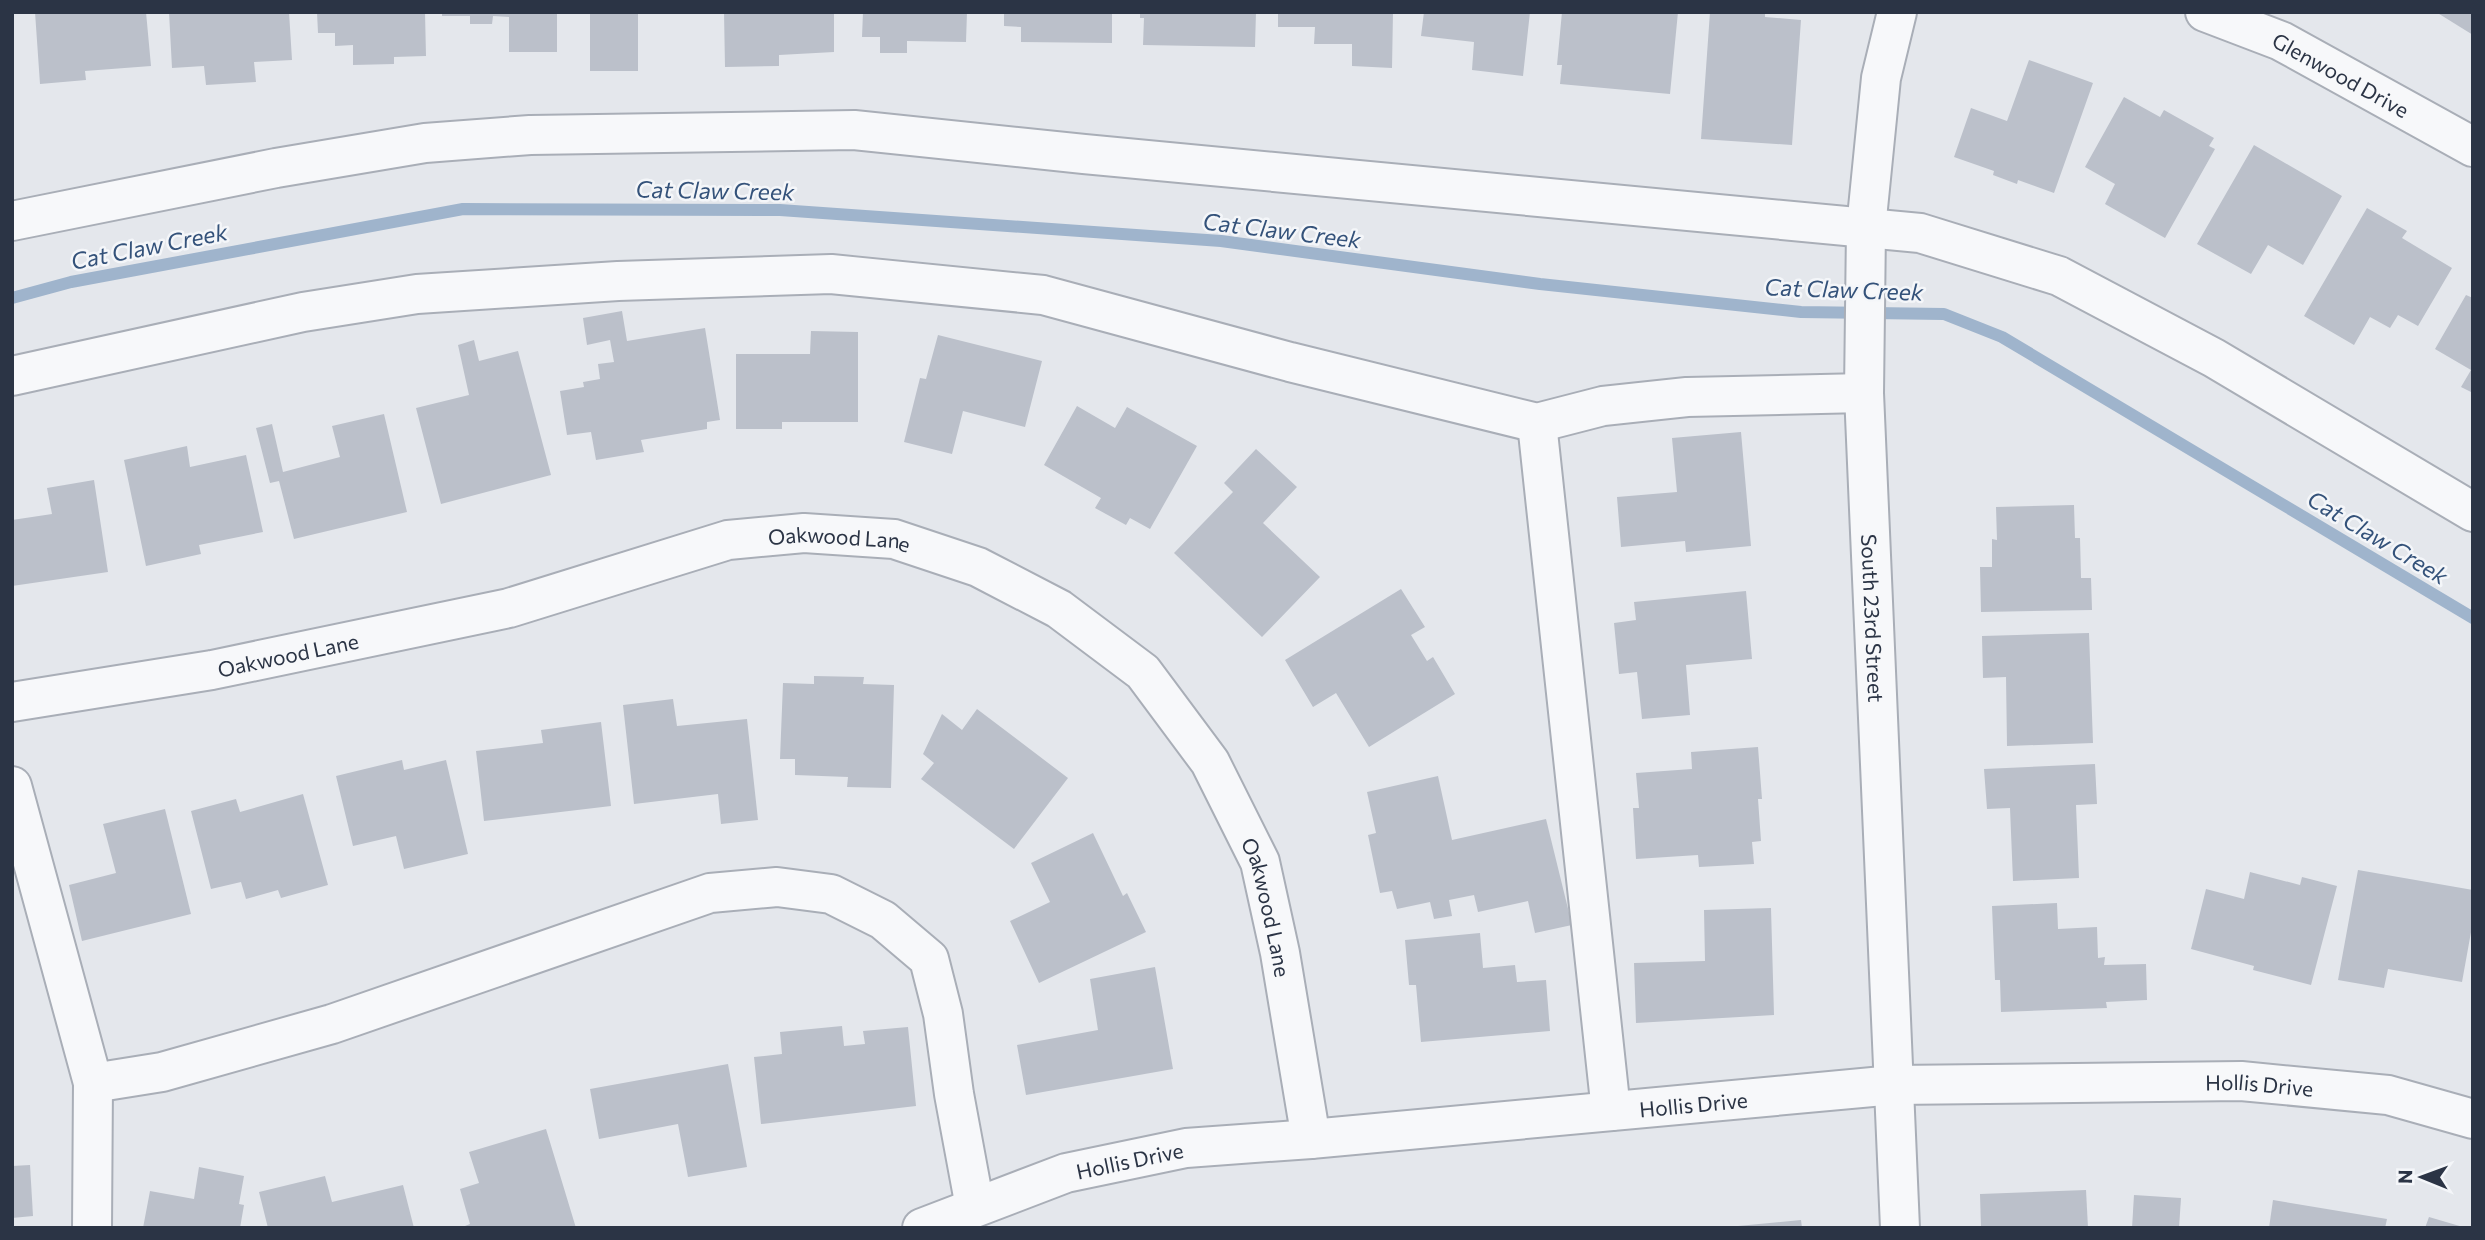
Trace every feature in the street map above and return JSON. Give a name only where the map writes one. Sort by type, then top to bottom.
[{"type":"street","name":"South 23rd Street","points":[[1897,12],[1881,78],[1866,228],[1864,393],[1900,1228]]},
{"type":"street","name":"Glenwood Drive","points":[[2205,12],[2281,41],[2473,147]]},
{"type":"street","points":[[12,221],[276,168],[425,143],[530,135],[854,130],[1084,155],[1920,233],[2059,276],[2214,358],[2473,512]]},
{"type":"street","points":[[12,376],[303,312],[417,294],[618,281],[831,274],[1043,295],[1303,366],[1537,423],[1603,406],[1687,397],[1864,393]]},
{"type":"street","points":[[1537,423],[1611,1111]]},
{"type":"street","name":"Oakwood Lane","points":[[12,702],[212,670],[509,608],[728,540],[804,533],[894,539],[978,567],[1059,609],[1143,672],[1210,762],[1260,862],[1280,953],[1311,1139]]},
{"type":"street","points":[[12,786],[93,1083],[92,1228]]},
{"type":"street","points":[[93,1083],[162,1072],[332,1024],[710,893],[777,887],[831,894],[883,920],[929,959],[943,1014],[954,1094],[975,1207]]},
{"type":"street","name":"Hollis Drive","points":[[922,1228],[1066,1173],[1186,1148],[1894,1086],[2241,1082],[2388,1095],[2473,1119]]},
{"type":"building","points":[[35,12],[146,12],[151,66],[85,71],[86,80],[40,84]]},
{"type":"building","points":[[169,12],[289,12],[292,60],[254,62],[256,82],[206,85],[204,66],[172,68]]},
{"type":"building","points":[[317,12],[425,12],[426,56],[394,57],[394,64],[353,65],[353,45],[335,46],[335,33],[318,33]]},
{"type":"building","points":[[442,12],[557,12],[557,52],[509,52],[509,17],[493,16],[492,24],[470,24],[470,16],[442,16]]},
{"type":"building","points":[[590,12],[638,12],[638,71],[590,71]]},
{"type":"building","points":[[724,12],[834,12],[834,52],[779,55],[779,66],[725,67]]},
{"type":"building","points":[[863,12],[967,12],[966,42],[907,41],[907,53],[880,53],[880,37],[862,37]]},
{"type":"building","points":[[1004,12],[1112,12],[1112,43],[1021,42],[1021,27],[1004,26]]},
{"type":"building","points":[[1140,12],[1256,12],[1255,47],[1143,45],[1144,18],[1140,18]]},
{"type":"building","points":[[1278,12],[1393,12],[1392,68],[1352,66],[1352,44],[1314,44],[1315,27],[1278,27]]},
{"type":"building","points":[[1424,12],[1530,12],[1523,76],[1472,70],[1474,42],[1421,36]]},
{"type":"building","points":[[1562,12],[1678,12],[1670,94],[1560,84],[1562,65],[1557,65]]},
{"type":"building","points":[[1710,12],[1765,12],[1765,17],[1801,20],[1792,145],[1701,139]]},
{"type":"building","points":[[2436,12],[2473,12],[2473,35]]},
{"type":"building","points":[[2029,60],[2093,83],[2054,193],[2018,180],[2017,184],[1993,175],[1994,171],[1954,157],[1971,108],[2007,121]]},
{"type":"building","points":[[2124,97],[2160,117],[2164,110],[2214,138],[2209,146],[2215,149],[2165,238],[2105,204],[2115,184],[2085,167]]},
{"type":"building","points":[[2254,145],[2342,196],[2303,265],[2268,245],[2251,274],[2197,244]]},
{"type":"building","points":[[2367,208],[2407,231],[2402,238],[2452,268],[2418,326],[2398,315],[2390,328],[2370,317],[2354,345],[2304,316]]},
{"type":"building","points":[[2466,295],[2473,298],[2473,393],[2461,387],[2471,370],[2435,349]]},
{"type":"building","points":[[622,311],[627,341],[705,328],[720,420],[707,422],[707,429],[641,440],[644,452],[596,460],[591,432],[567,435],[560,391],[584,387],[583,382],[600,379],[598,364],[614,362],[610,340],[587,345],[583,318]]},
{"type":"building","points":[[811,331],[858,332],[858,422],[782,422],[782,429],[736,429],[736,354],[810,354]]},
{"type":"building","points":[[938,335],[1042,361],[1025,427],[963,411],[952,454],[904,442],[920,378],[926,379]]},
{"type":"building","points":[[474,340],[479,361],[518,351],[551,475],[441,504],[416,408],[469,395],[458,345]]},
{"type":"building","points":[[1077,406],[1115,428],[1127,407],[1197,446],[1150,529],[1130,518],[1126,525],[1095,508],[1101,498],[1044,465]]},
{"type":"building","points":[[384,414],[407,512],[294,539],[279,481],[270,483],[256,428],[272,424],[283,472],[340,457],[332,426]]},
{"type":"building","points":[[1741,432],[1751,546],[1686,552],[1685,541],[1621,547],[1617,497],[1677,492],[1672,438]]},
{"type":"building","points":[[187,446],[190,467],[246,455],[263,532],[199,545],[201,554],[146,566],[124,460]]},
{"type":"building","points":[[1256,449],[1297,487],[1263,523],[1320,577],[1262,637],[1174,553],[1233,492],[1224,483]]},
{"type":"building","points":[[94,480],[108,572],[12,586],[12,520],[52,514],[47,488]]},
{"type":"building","points":[[2074,505],[2075,538],[2080,538],[2081,578],[2091,578],[2092,610],[1981,612],[1980,567],[1992,567],[1992,539],[1997,540],[1996,507]]},
{"type":"building","points":[[1401,589],[1425,627],[1411,635],[1427,661],[1433,657],[1455,694],[1369,747],[1336,693],[1313,707],[1285,660]]},
{"type":"building","points":[[1746,591],[1752,659],[1686,665],[1690,715],[1642,719],[1637,672],[1619,674],[1614,623],[1636,620],[1634,602]]},
{"type":"building","points":[[2089,633],[2093,743],[2007,746],[2006,677],[1983,678],[1982,636]]},
{"type":"building","points":[[814,676],[864,677],[863,684],[894,685],[891,788],[847,787],[848,777],[795,775],[795,759],[780,759],[783,683],[814,684]]},
{"type":"building","points":[[673,699],[677,726],[747,719],[758,820],[721,824],[718,794],[634,804],[623,705]]},
{"type":"building","points":[[977,709],[1068,778],[1014,849],[921,779],[934,763],[923,754],[942,714],[962,730]]},
{"type":"building","points":[[601,722],[611,806],[484,821],[476,751],[543,743],[541,730]]},
{"type":"building","points":[[1758,747],[1762,799],[1758,799],[1761,841],[1752,842],[1754,864],[1699,867],[1698,855],[1636,859],[1633,808],[1639,808],[1636,773],[1692,769],[1691,752]]},
{"type":"building","points":[[402,760],[404,770],[446,760],[468,854],[404,869],[396,836],[353,846],[336,776]]},
{"type":"building","points":[[2095,764],[2097,804],[2076,805],[2079,878],[2013,881],[2010,808],[1987,809],[1984,769]]},
{"type":"building","points":[[1438,776],[1452,840],[1546,819],[1572,925],[1535,933],[1528,901],[1478,912],[1474,895],[1449,900],[1452,916],[1434,919],[1430,902],[1397,909],[1392,891],[1380,893],[1368,835],[1376,833],[1367,792]]},
{"type":"building","points":[[303,794],[328,885],[281,898],[278,890],[246,899],[241,882],[211,889],[191,811],[236,799],[240,812]]},
{"type":"building","points":[[165,809],[191,914],[82,941],[69,885],[116,873],[103,824]]},
{"type":"building","points":[[1093,833],[1123,896],[1127,893],[1146,932],[1039,983],[1010,921],[1050,902],[1031,863]]},
{"type":"building","points":[[2358,870],[2473,890],[2473,921],[2462,982],[2388,969],[2384,988],[2338,980]]},
{"type":"building","points":[[2250,872],[2300,885],[2302,877],[2337,886],[2311,985],[2253,970],[2254,966],[2191,949],[2206,889],[2244,899]]},
{"type":"building","points":[[2057,903],[2058,929],[2097,927],[2098,958],[2105,957],[2104,965],[2146,964],[2147,1000],[2106,1002],[2107,1008],[2001,1012],[2000,980],[1995,980],[1992,906]]},
{"type":"building","points":[[1771,908],[1774,1015],[1636,1023],[1634,963],[1705,961],[1704,910]]},
{"type":"building","points":[[1480,933],[1483,968],[1515,965],[1517,982],[1546,980],[1550,1031],[1421,1042],[1416,985],[1409,985],[1405,940]]},
{"type":"building","points":[[1155,967],[1173,1069],[1026,1095],[1017,1045],[1098,1030],[1090,979]]},
{"type":"building","points":[[842,1026],[844,1046],[865,1044],[863,1031],[908,1027],[916,1106],[761,1124],[754,1057],[782,1054],[780,1032]]},
{"type":"building","points":[[728,1064],[747,1167],[688,1177],[678,1124],[599,1139],[590,1089]]},
{"type":"building","points":[[546,1129],[576,1228],[460,1228],[470,1224],[460,1189],[479,1183],[469,1152]]},
{"type":"building","points":[[30,1165],[33,1216],[12,1218],[12,1166]]},
{"type":"building","points":[[199,1167],[244,1176],[239,1204],[244,1205],[240,1228],[143,1228],[150,1191],[194,1199]]},
{"type":"building","points":[[325,1176],[332,1202],[403,1185],[414,1228],[268,1228],[259,1192]]},
{"type":"building","points":[[2086,1190],[2088,1228],[1981,1228],[1980,1194]]},
{"type":"building","points":[[2134,1195],[2181,1198],[2179,1228],[2132,1228]]},
{"type":"building","points":[[2273,1200],[2387,1219],[2385,1228],[2269,1228]]},
{"type":"building","points":[[2429,1217],[2463,1227],[2463,1228],[2425,1228]]},
{"type":"building","points":[[1801,1220],[1802,1228],[1738,1228],[1738,1226]]},
{"type":"waterway","name":"Cat Claw Creek","points":[[12,298],[71,282],[463,209],[780,210],[1221,241],[1540,284],[1801,312],[1944,314],[2002,337],[2473,618]]}]
